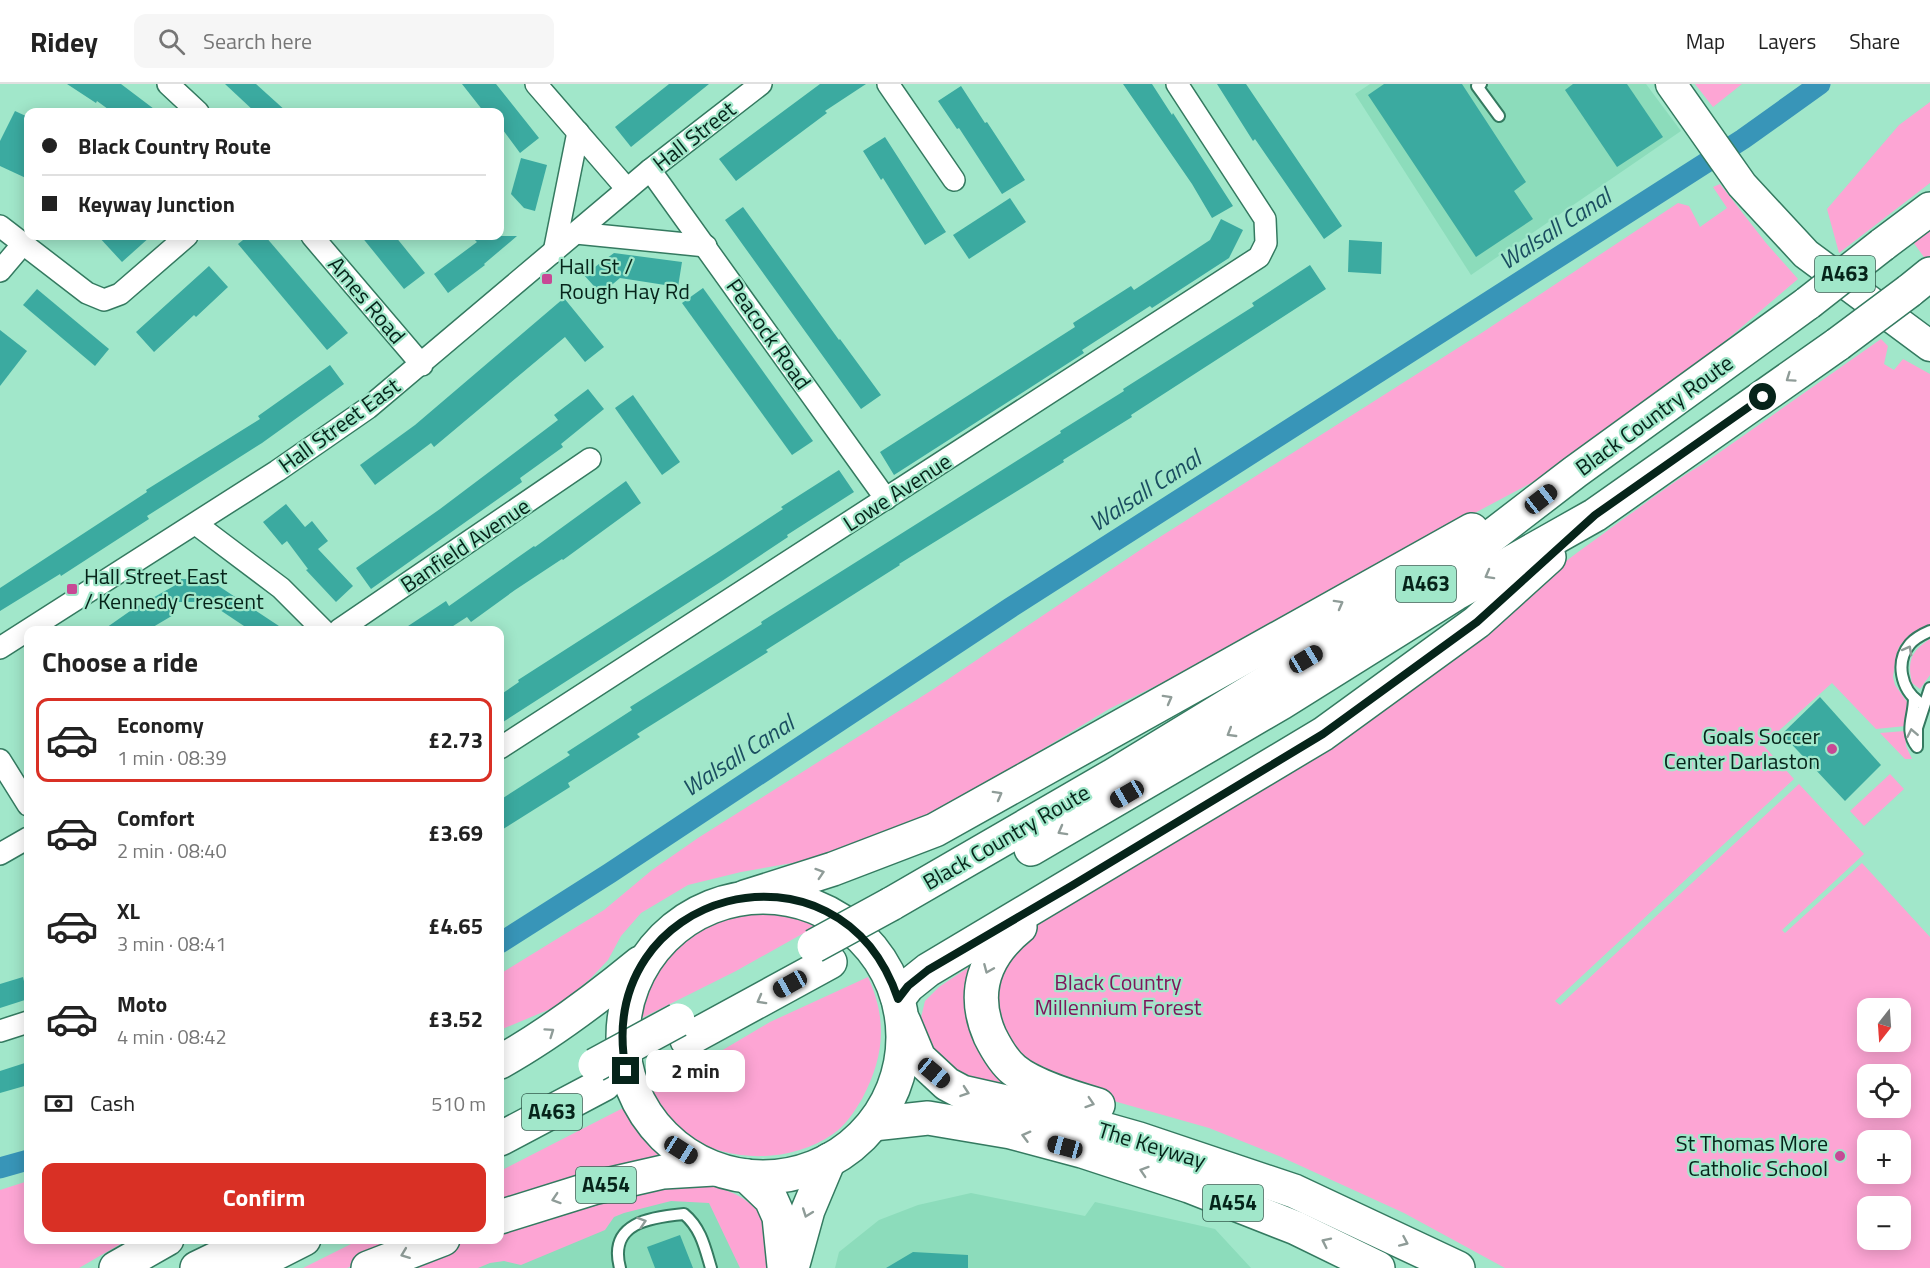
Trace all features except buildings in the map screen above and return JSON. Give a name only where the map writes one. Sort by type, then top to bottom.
[{"type":"main road","name":"Black Country Route","points":[[898,911],[1122,770],[1437,578],[1575,472],[1808,303],[1930,209]]},
{"type":"main road","name":"Black Country Route","points":[[504,1136],[599,1075],[898,911],[1137,788],[1281,703],[1455,594],[1595,515],[1838,344],[1919,283]]},
{"type":"main road","points":[[504,1060],[539,1040],[590,1004],[647,957],[670,931],[687,918],[720,903],[832,869],[935,830],[1575,472]]},
{"type":"main road","points":[[647,957],[634,979],[625,1010],[622,1032],[626,1071],[635,1096],[654,1126],[681,1150],[716,1169],[747,1176],[771,1177],[792,1174],[830,1160],[845,1151],[873,1124],[896,1082],[902,1059],[900,1009],[908,986],[928,970],[1323,734],[1477,622],[1595,515]]},
{"type":"main road","points":[[1073,885],[1008,937],[991,959],[980,994],[984,1022],[1003,1059],[1015,1071],[1058,1092],[1179,1131],[1244,1158],[1294,1191]]},
{"type":"main road","name":"The Keyway","points":[[745,897],[769,896],[811,905],[844,923],[860,935],[879,958],[892,983],[919,1058],[947,1084],[962,1092],[1019,1105],[1139,1139],[1294,1191],[1458,1268]]},
{"type":"main road","name":"Black Country Route","points":[[504,1113],[599,1075]]},
{"type":"main road","name":"The Keyway","points":[[873,1124],[928,1118],[1011,1132],[1083,1151],[1189,1186],[1296,1228],[1378,1268]]},
{"type":"main road","points":[[792,1268],[808,1210],[830,1160]]},
{"type":"main road","name":"A454","points":[[504,1216],[593,1188],[663,1172],[716,1169]]},
{"type":"main road","points":[[747,1176],[771,1199],[779,1217],[784,1268]]},
{"type":"main road","points":[[116,1268],[158,1244]]},
{"type":"main road","points":[[197,1268],[247,1244]]},
{"type":"main road","points":[[247,1268],[294,1244]]},
{"type":"main road","points":[[368,1268],[430,1244]]},
{"type":"street","points":[[168,84],[194,108]]},
{"type":"street","points":[[536,84],[627,189]]},
{"type":"street","name":"Hall Street","points":[[627,189],[761,84]]},
{"type":"street","points":[[888,84],[954,180]]},
{"type":"street","name":"Lowe Avenue","points":[[504,745],[1259,257],[1266,243],[1265,219],[1177,84]]},
{"type":"street","points":[[1671,84],[1742,185],[1806,254],[1923,341]]},
{"type":"street","points":[[554,252],[578,132]]},
{"type":"street","name":"Peacock Road","points":[[650,170],[886,499]]},
{"type":"street","name":"Hall Street East","points":[[35,626],[195,524],[368,408],[422,365],[627,189]]},
{"type":"street","points":[[0,226],[21,245],[87,293],[104,300],[120,294],[182,240]]},
{"type":"street","points":[[576,233],[706,246]]},
{"type":"street","name":"Ames Road","points":[[315,240],[422,365]]},
{"type":"street","points":[[0,271],[21,245]]},
{"type":"street","name":"Banfield Avenue","points":[[345,626],[590,459]]},
{"type":"street","points":[[195,524],[281,588],[319,626]]},
{"type":"street","name":"Hall Street East","points":[[0,648],[24,633]]},
{"type":"street","points":[[0,760],[24,799]]},
{"type":"street","points":[[0,854],[24,840]]},
{"type":"street","points":[[0,1031],[24,1024]]},
{"type":"lane","points":[[1481,84],[1477,86],[1499,116]]},
{"type":"lane","points":[[1927,706],[1908,693],[1902,675],[1904,655],[1910,644],[1930,631]]},
{"type":"lane","points":[[1914,698],[1910,727],[1911,739],[1917,747],[1917,728],[1927,706],[1930,688]]},
{"type":"lane","points":[[620,1268],[617,1248],[621,1237],[632,1226],[666,1216],[684,1214],[693,1222],[701,1236],[711,1268]]},
{"type":"shaded area","points":[[1370,84],[1646,84],[1681,131],[1471,275],[1355,94]]},
{"type":"shaded area","points":[[690,1192],[726,1202],[763,1268],[442,1268]]},
{"type":"shaded area","points":[[971,1193],[1085,1216],[1095,1202],[1215,1229],[1251,1268],[835,1268],[839,1252],[879,1220],[918,1205]]},
{"type":"green space","points":[[1695,84],[1742,84],[1713,107]]},
{"type":"green space","points":[[1930,102],[1930,183],[1839,253],[1827,209],[1899,125]]},
{"type":"green space","points":[[1720,184],[1766,243],[1798,279],[1666,395],[1548,474],[1190,669],[1109,709],[947,807],[828,853],[798,862],[741,872],[688,885],[641,913],[621,936],[608,960],[560,1005],[504,1028],[504,972],[604,910],[652,870],[698,838],[932,690],[1152,542],[1483,332],[1678,203],[1689,206],[1700,227],[1727,208],[1713,187]]},
{"type":"green space","points":[[1930,223],[1930,257],[1926,260],[1911,239]]},
{"type":"green space","name":"Black Country Millennium Forest","points":[[1881,339],[1888,346],[1884,364],[1894,370],[1903,359],[1930,374],[1930,625],[1908,636],[1899,647],[1896,656],[1893,677],[1895,685],[1907,702],[1906,726],[1876,729],[1832,683],[1763,745],[1794,779],[1555,1001],[1560,1005],[1799,784],[1864,854],[1782,930],[1785,933],[1862,863],[1930,937],[1930,1268],[1505,1268],[1404,1213],[1279,1156],[1209,1128],[1096,1096],[1034,1074],[998,1032],[997,971],[1034,927],[1533,587],[1673,483]]},
{"type":"green space","points":[[1930,639],[1930,675],[1920,689],[1912,683],[1910,663],[1918,648]]},
{"type":"green space","points":[[1905,731],[1906,746],[1912,759],[1905,759],[1880,733]]},
{"type":"green space","points":[[1890,774],[1904,789],[1864,826],[1850,811]]},
{"type":"green space","points":[[768,910],[797,915],[820,924],[736,971],[632,1023],[640,992],[647,978],[666,951],[690,929],[719,916],[736,912]]},
{"type":"green space","points":[[978,961],[1022,1089],[974,1085],[940,1065],[919,1026],[925,1001],[939,987]]},
{"type":"green space","points":[[868,977],[879,1009],[881,1024],[879,1054],[875,1068],[862,1099],[849,1118],[833,1134],[817,1143],[800,1150],[762,1156],[724,1152],[707,1146],[684,1133],[669,1117],[652,1092],[770,1022]]},
{"type":"green space","points":[[625,1107],[652,1138],[684,1162],[504,1210],[504,1169]]},
{"type":"green space","points":[[24,1182],[24,1244],[120,1244],[79,1268],[0,1268],[0,1190]]},
{"type":"green space","points":[[707,1186],[722,1189],[747,1201],[763,1220],[769,1268],[740,1268],[709,1203],[671,1201],[614,1217],[605,1230],[521,1265],[504,1261],[478,1268],[397,1268],[459,1244],[504,1244],[504,1228],[644,1189]]},
{"type":"green space","points":[[351,1244],[408,1244],[347,1268],[303,1268]]},
{"type":"waterway","name":"Walsall Canal","points":[[504,940],[610,873],[1010,608],[1743,139],[1820,84]]},
{"type":"waterway","name":"Walsall Canal","points":[[0,1168],[24,1161]]},
{"type":"place","name":"Hall St / Rough Hay Rd","points":[[547,279]]},
{"type":"place","name":"Hall Street East / Kennedy Crescent","points":[[72,589]]},
{"type":"place","name":"Goals Soccer Center Darlaston","points":[[1832,749]]},
{"type":"place","name":"St Thomas More Catholic School","points":[[1840,1156]]},
{"type":"route","points":[[626,1071],[622,1032],[628,994],[634,979],[655,946],[687,918],[720,903],[745,897],[769,896],[811,905],[831,914],[860,935],[884,965],[898,999],[908,986],[928,970],[1323,734],[1477,622],[1595,515],[1763,397]]}]
